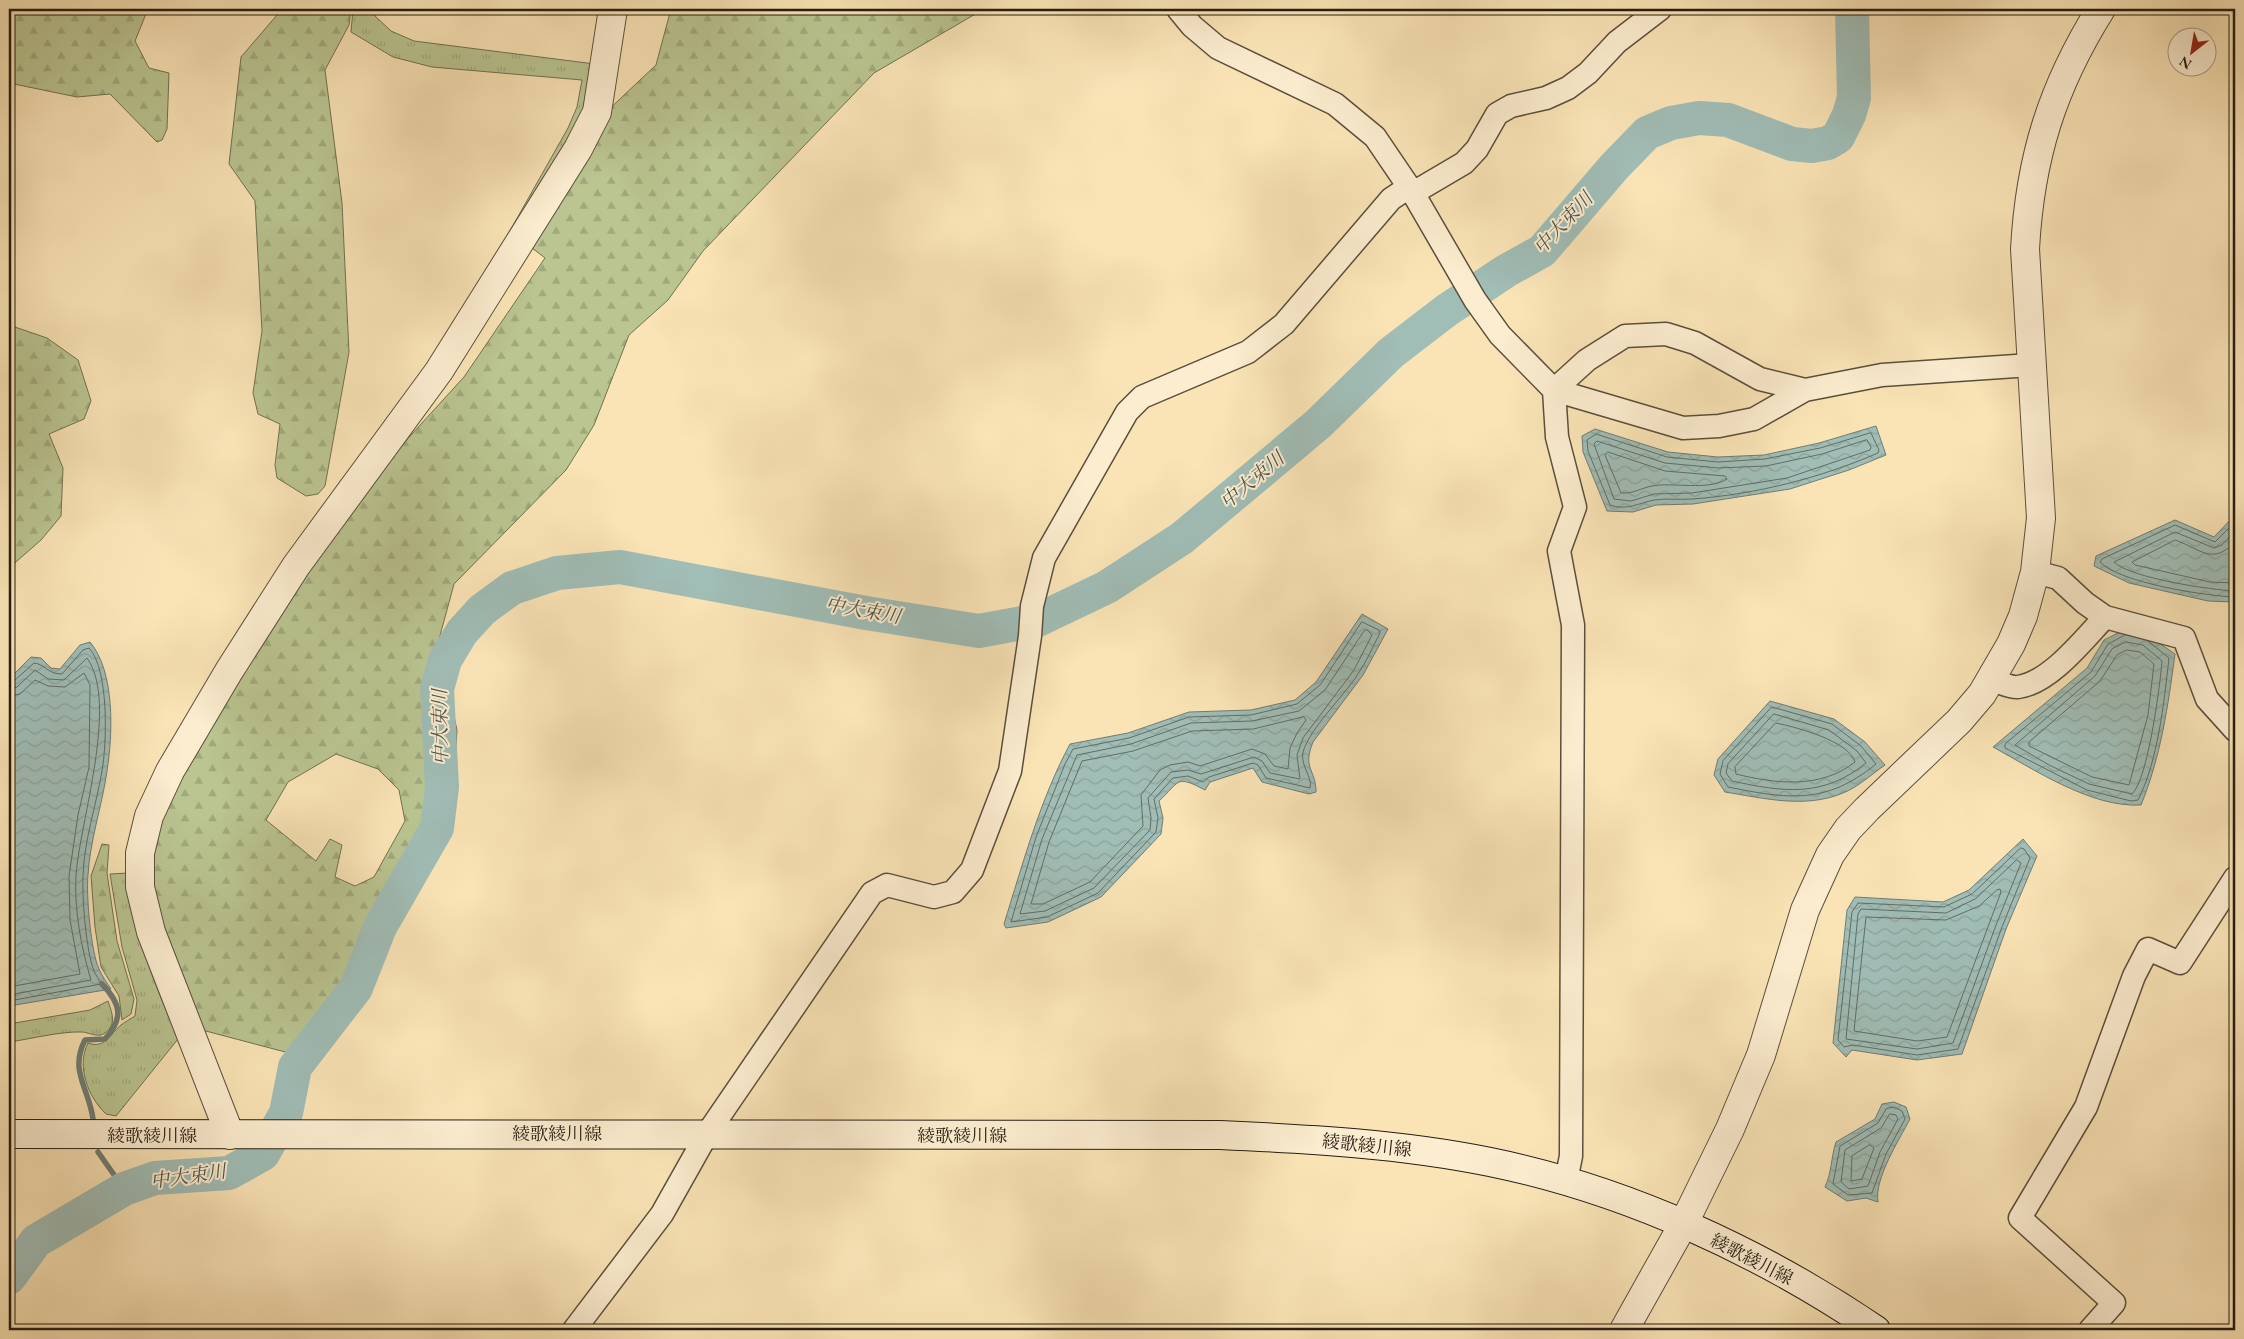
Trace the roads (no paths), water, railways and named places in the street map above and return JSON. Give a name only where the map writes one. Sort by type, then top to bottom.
[{"type":"street","points":[[230,1135],[151,932],[140,886],[140,853],[149,816],[170,771],[229,671],[296,566],[439,371],[578,149],[597,112],[613,9]]},
{"type":"street","points":[[1178,9],[1192,26],[1218,48],[1335,104],[1375,137],[1411,190],[1469,290],[1500,335],[1554,390],[1683,428],[1719,426],[1754,419],[1805,390],[1882,375],[2031,365]]},
{"type":"street","points":[[574,1330],[662,1214],[707,1134],[872,893],[887,884],[934,897],[953,892],[972,870],[1010,771],[1030,636],[1032,606],[1044,558],[1127,412],[1142,397],[1248,352],[1284,324],[1391,199],[1464,163],[1477,149],[1497,114],[1511,106],[1546,98],[1568,88],[1588,72],[1617,42],[1660,9]]},
{"type":"street","points":[[1624,1330],[1684,1223],[1730,1129],[1761,1054],[1804,910],[1830,855],[1854,822],[1959,722],[1992,680],[2023,616],[2035,572],[2041,518],[2025,249],[2027,209],[2034,168],[2048,116],[2062,78],[2079,43],[2100,9]]},
{"type":"street","points":[[1554,390],[1587,360],[1625,336],[1666,334],[1695,343],[1760,379],[1805,390]]},
{"type":"street","points":[[1554,390],[1557,437],[1575,507],[1560,551],[1574,634],[1571,1156],[1566,1181]]},
{"type":"street","points":[[2035,572],[2058,578],[2085,603],[2105,617],[2184,638],[2207,698],[2235,730]]},
{"type":"street","points":[[1992,680],[2017,687],[2036,680],[2061,664],[2105,617]]},
{"type":"street","points":[[2090,1330],[2114,1303],[2020,1218],[2086,1107],[2134,976],[2148,949],[2180,963],[2235,878]]},
{"type":"street","name":"綾歌綾川線","points":[[9,1134],[290,1136],[586,1133],[1220,1135],[1323,1139],[1429,1151],[1491,1162],[1566,1181],[1684,1223],[1844,1308],[1876,1330]]},
{"type":"water","points":[[1876,426],[1886,455],[1849,470],[1790,489],[1693,504],[1656,505],[1633,512],[1607,511],[1583,452],[1582,436],[1595,429],[1668,452],[1718,457],[1764,455],[1819,443]]},
{"type":"water","points":[[2235,515],[2235,602],[2208,601],[2129,583],[2094,566],[2096,556],[2175,520],[2214,537]]},
{"type":"water","points":[[1362,614],[1388,629],[1363,675],[1313,742],[1309,764],[1316,792],[1309,794],[1262,782],[1253,768],[1210,782],[1205,790],[1188,782],[1179,782],[1159,801],[1163,818],[1161,834],[1101,897],[1048,922],[1006,928],[1004,924],[1041,809],[1070,744],[1128,733],[1189,712],[1251,710],[1295,700],[1316,682]]},
{"type":"water","points":[[2124,630],[2147,635],[2175,654],[2159,749],[2141,805],[2122,804],[2084,794],[2064,786],[1993,747],[2087,668],[2104,640]]},
{"type":"water","points":[[90,642],[104,669],[108,686],[111,721],[107,771],[89,862],[88,909],[96,961],[111,989],[9,1006],[9,679],[31,657],[41,658],[51,668],[60,669],[80,645]]},
{"type":"water","points":[[1770,701],[1834,719],[1865,742],[1885,765],[1849,790],[1829,798],[1784,801],[1725,792],[1714,775],[1718,759]]},
{"type":"water","points":[[2023,839],[2037,856],[2006,929],[1962,1054],[1917,1060],[1852,1050],[1846,1057],[1833,1043],[1847,910],[1855,897],[1943,902],[1969,890]]},
{"type":"water","points":[[1894,1102],[1906,1107],[1910,1119],[1883,1171],[1878,1202],[1866,1198],[1847,1201],[1825,1187],[1836,1142],[1875,1119],[1882,1104]]},
{"type":"waterway","name":"中大束川","points":[[9,1278],[36,1241],[124,1189],[155,1178],[229,1173],[263,1154],[286,1113],[295,1067],[356,988],[380,927],[437,828],[442,787],[437,689],[445,660],[462,632],[482,610],[512,588],[557,573],[620,567],[866,613],[979,631],[1038,620],[1107,587],[1182,538],[1318,424],[1391,353],[1447,310],[1506,271],[1542,251],[1614,167],[1647,133],[1671,123],[1699,118],[1728,120],[1792,144],[1812,146],[1828,143],[1838,137],[1849,115],[1854,98],[1852,9]]},
{"type":"waterway","points":[[93,1119],[79,1070],[79,1061],[85,1040],[105,1039],[117,1018],[118,1011],[113,998],[102,984]]},
{"type":"waterway","points":[[98,1152],[124,1189]]}]
